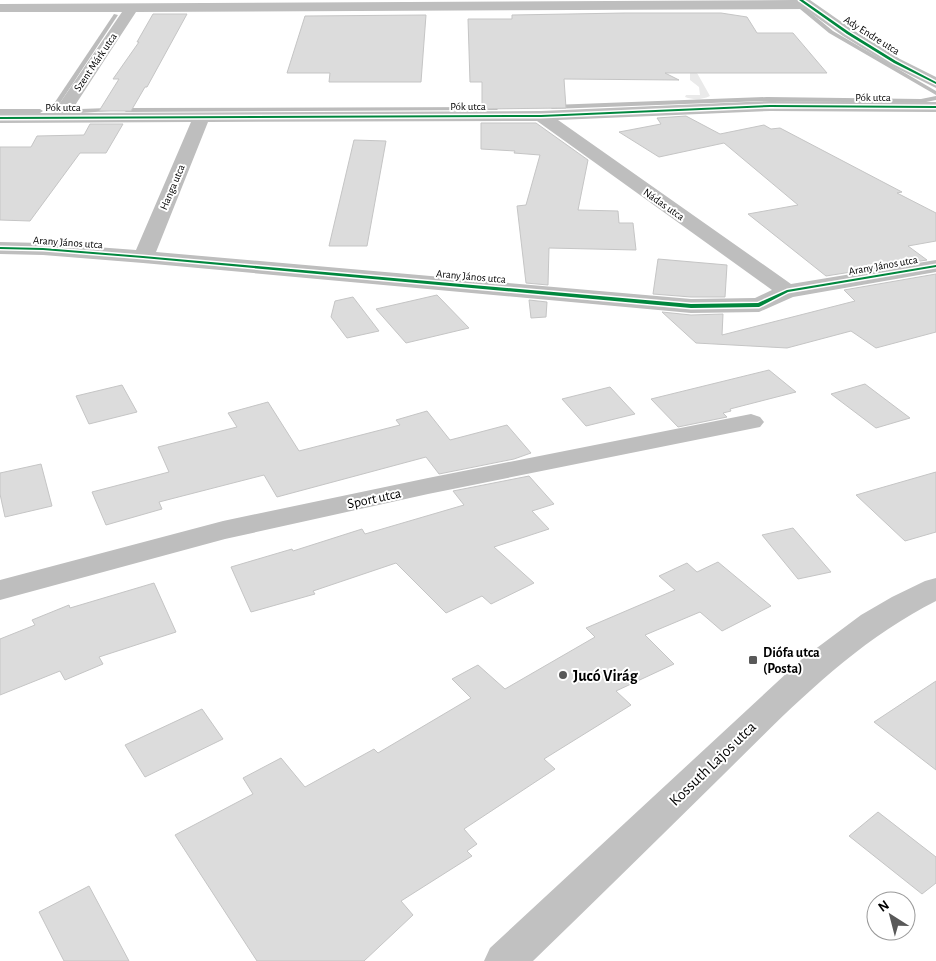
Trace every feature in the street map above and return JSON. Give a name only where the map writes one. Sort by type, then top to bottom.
[{"type":"street","points":[[0,8],[132,7],[219,3],[804,2]]},
{"type":"street","name":"Ady Endre utca","points":[[804,2],[896,62],[936,83]]},
{"type":"street","name":"Szent Márk utca","points":[[59,117],[132,7]]},
{"type":"street","name":"Pók utca","points":[[0,118],[541,116],[770,106],[936,107]]},
{"type":"street","name":"Nádas utca","points":[[541,116],[787,291]]},
{"type":"street","name":"Hanga utca","points":[[143,258],[202,117]]},
{"type":"street","name":"Arany János utca","points":[[0,248],[43,249],[691,306],[759,305],[787,291],[936,266]]},
{"type":"street","name":"Sport utca","points":[[0,590],[223,530],[428,486],[751,422]]},
{"type":"street","name":"Kossuth Lajos utca","points":[[505,961],[789,687],[855,634],[918,596],[936,588]]},
{"type":"shaded area","points":[[692,64],[710,96],[698,99],[685,97],[686,95],[700,95],[699,87],[690,80],[690,73],[685,70]]},
{"type":"building","points":[[721,13],[747,17],[757,33],[793,33],[827,73],[665,73],[679,80],[564,79],[566,108],[482,109],[482,82],[470,82],[468,19],[512,19],[512,15]]},
{"type":"building","points":[[153,14],[187,14],[147,87],[145,87],[131,111],[99,111],[119,79],[113,79],[139,42],[137,42]]},
{"type":"building","points":[[426,15],[421,82],[329,82],[330,73],[287,73],[305,16]]},
{"type":"building","points":[[686,116],[720,134],[764,125],[771,129],[780,128],[902,192],[897,193],[936,213],[936,241],[908,246],[927,260],[826,276],[748,214],[798,205],[724,143],[659,157],[619,132],[661,124],[657,118]]},
{"type":"building","points":[[481,123],[536,123],[588,160],[578,210],[618,211],[619,223],[633,223],[636,250],[549,248],[548,285],[526,283],[517,206],[526,205],[540,155],[481,149]]},
{"type":"building","points":[[90,124],[123,124],[106,153],[80,153],[30,221],[0,220],[0,147],[31,147],[37,136],[84,135]]},
{"type":"building","points":[[354,140],[386,141],[367,246],[329,246]]},
{"type":"building","points":[[658,259],[727,265],[725,297],[653,294]]},
{"type":"building","points":[[936,274],[936,332],[876,348],[851,331],[787,348],[696,343],[662,312],[691,315],[723,314],[722,335],[855,301],[844,290]]},
{"type":"building","points":[[437,295],[469,328],[406,343],[376,309]]},
{"type":"building","points":[[353,297],[379,331],[347,338],[331,317],[335,301]]},
{"type":"building","points":[[529,300],[547,302],[546,317],[531,318]]},
{"type":"building","points":[[769,370],[796,392],[730,409],[731,411],[723,413],[727,417],[678,427],[651,399]]},
{"type":"building","points":[[865,384],[910,418],[876,428],[831,394]]},
{"type":"building","points":[[122,385],[137,412],[89,424],[76,396]]},
{"type":"building","points":[[610,387],[635,414],[586,426],[562,399]]},
{"type":"building","points":[[268,402],[299,451],[400,425],[396,420],[427,411],[450,440],[507,425],[531,453],[514,459],[439,474],[426,457],[277,497],[264,475],[159,502],[162,509],[106,525],[92,492],[169,472],[158,447],[237,427],[228,413]]},
{"type":"building","points":[[41,464],[52,506],[5,517],[0,494],[0,473]]},
{"type":"building","points":[[936,472],[936,532],[905,541],[856,495]]},
{"type":"building","points":[[529,476],[554,504],[532,511],[549,529],[494,547],[534,583],[491,604],[482,596],[446,613],[396,563],[313,591],[315,594],[251,612],[231,567],[292,549],[293,551],[362,529],[365,534],[464,505],[453,491]]},
{"type":"building","points":[[793,528],[831,572],[798,579],[762,535]]},
{"type":"building","points":[[718,562],[771,606],[722,631],[700,612],[645,635],[674,664],[616,691],[631,705],[544,759],[555,769],[464,829],[477,844],[467,851],[472,856],[401,901],[413,915],[364,961],[257,961],[175,835],[253,794],[243,778],[281,758],[305,787],[374,749],[378,753],[471,698],[452,679],[478,665],[505,689],[595,637],[586,628],[675,590],[659,576],[687,563],[697,572]]},
{"type":"building","points":[[154,583],[176,632],[99,657],[103,664],[65,680],[60,671],[0,695],[0,639],[35,625],[32,620],[69,605],[70,608]]},
{"type":"building","points":[[936,681],[936,770],[874,722]]},
{"type":"building","points":[[202,709],[223,739],[145,777],[125,745]]},
{"type":"building","points":[[878,812],[936,857],[936,883],[922,894],[849,836]]},
{"type":"building","points":[[89,886],[129,961],[64,961],[39,912]]},
{"type":"waterway","points":[[802,8],[831,32],[936,93]]},
{"type":"waterway","points":[[54,108],[116,15]]},
{"type":"waterway","points":[[552,107],[767,99],[921,101],[936,98]]},
{"type":"waterway","points":[[126,110],[495,109]]},
{"type":"waterway","points":[[80,111],[108,110]]},
{"type":"waterway","points":[[0,111],[40,111]]},
{"type":"cycle path","points":[[801,0],[848,33],[895,62],[936,83]]},
{"type":"cycle path","points":[[0,118],[541,116],[770,106],[936,107]]},
{"type":"cycle path","points":[[0,248],[43,249],[143,257],[691,306],[759,305],[787,291],[936,266]]},
{"type":"place","name":"Diófa utca (Posta)","points":[[753,660]]},
{"type":"place","name":"Jucó Virág","points":[[563,675]]}]
